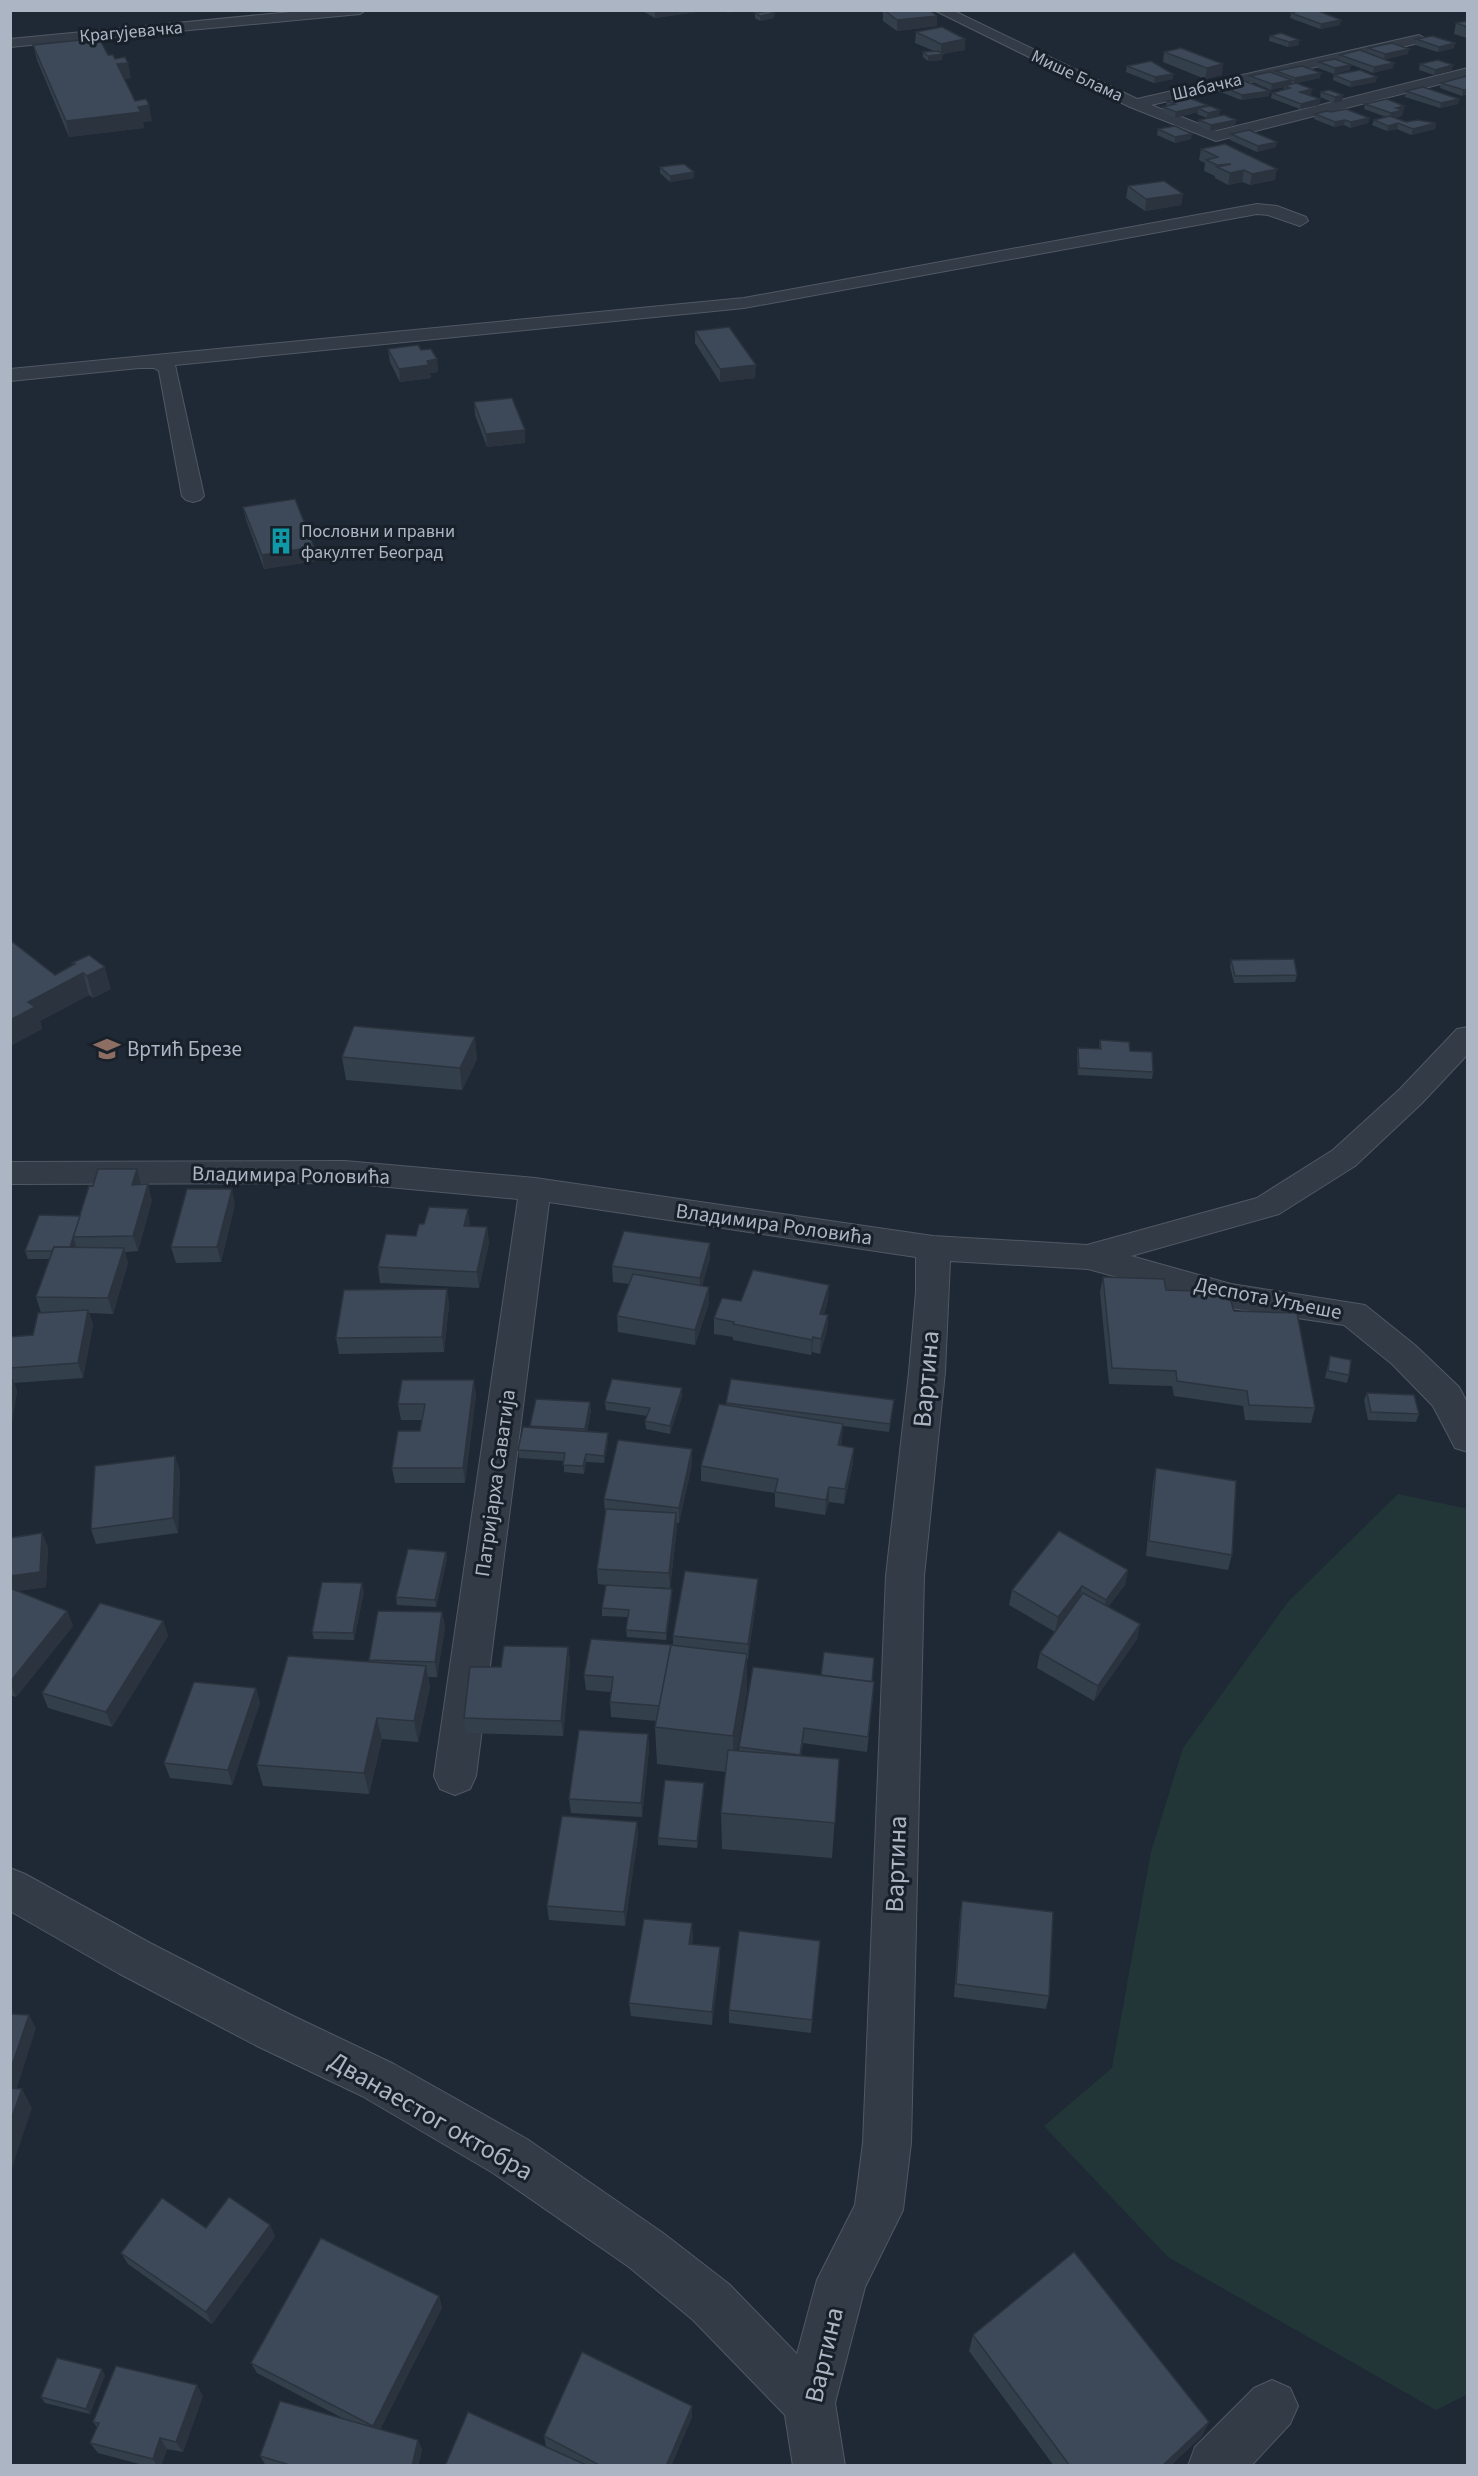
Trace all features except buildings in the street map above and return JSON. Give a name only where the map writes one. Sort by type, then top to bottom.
[{"type":"street","name":"Крагујевачка","points":[[10,43],[360,10]]},
{"type":"street","name":"Мише Блама","points":[[940,10],[1135,104],[1216,135],[1228,135],[1467,72]]},
{"type":"street","name":"Шабачка","points":[[1135,104],[1419,39]]},
{"type":"street","points":[[10,375],[744,303],[1257,208],[1270,210],[1300,221]]},
{"type":"street","points":[[153,362],[168,369],[193,496]]},
{"type":"street","name":"Владимира Роловића","points":[[10,1173],[345,1172],[535,1189],[933,1248],[1087,1257],[1268,1206],[1344,1158],[1411,1096],[1467,1036]]},
{"type":"street","name":"Патријарха Саватија","points":[[454,1776],[535,1189]]},
{"type":"street","name":"Вартина","points":[[819,2466],[809,2403],[842,2280],[879,2210],[887,2143],[904,1576],[927,1372],[933,1292],[933,1248]]},
{"type":"street","name":"Деспота Угљеше","points":[[1087,1257],[1231,1296],[1353,1314],[1404,1355],[1446,1397],[1467,1438]]},
{"type":"street","name":"Дванаестог октобра","points":[[10,1888],[134,1958],[273,2030],[378,2080],[510,2156],[646,2250],[711,2302],[809,2403]]},
{"type":"street","points":[[1214,2466],[1272,2406]]},
{"type":"green space","points":[[1398,1494],[1468,1509],[1468,2394],[1436,2410],[1168,2257],[1044,2126],[1112,2068],[1151,1852],[1183,1748],[1288,1602]]},
{"type":"place","name":"Пословни и правни факултет Београд","points":[[281,541]]},
{"type":"place","name":"Вртић Брезе","points":[[107,1049]]}]
